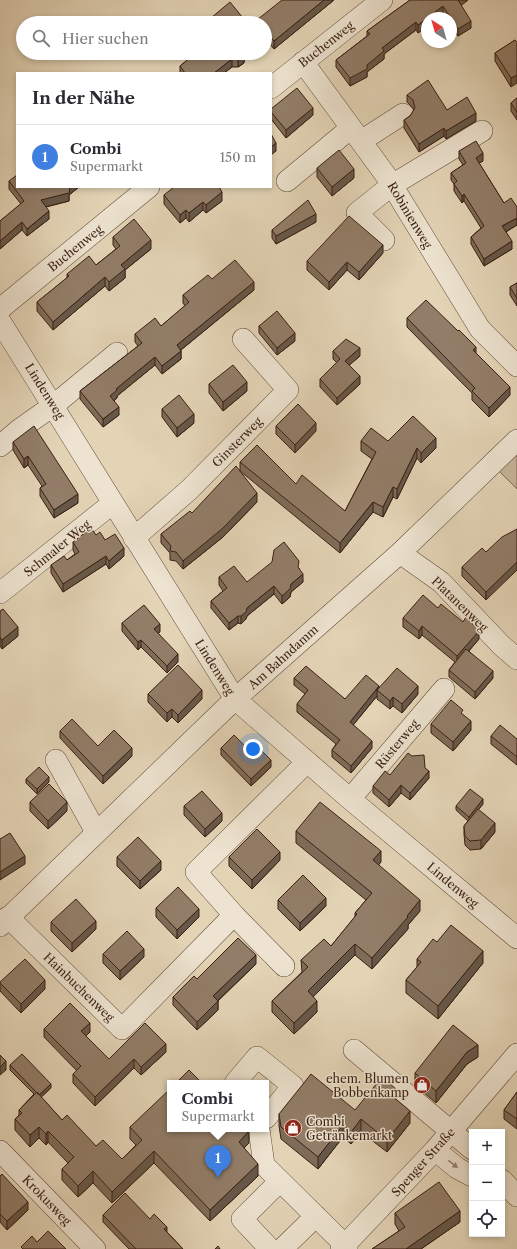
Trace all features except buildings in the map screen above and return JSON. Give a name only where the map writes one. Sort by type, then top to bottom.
[{"type":"street","name":"Buchenweg","points":[[272,87],[382,0]]},
{"type":"street","name":"Robinienweg","points":[[303,62],[392,186],[480,329],[517,366]]},
{"type":"street","points":[[287,181],[356,135],[403,114]]},
{"type":"street","points":[[384,240],[357,214],[392,186],[482,131]]},
{"type":"street","name":"Buchenweg","points":[[0,309],[148,188]]},
{"type":"street","name":"Lindenweg","points":[[0,321],[54,405],[134,538],[235,699],[350,799],[517,938]]},
{"type":"street","name":"Ginsterweg","points":[[134,538],[189,490],[288,390],[243,339]]},
{"type":"street","points":[[0,446],[20,429],[54,405],[117,353]]},
{"type":"street","name":"Am Bahndamm","points":[[4,921],[235,699],[400,553],[517,440]]},
{"type":"street","name":"Schmaler Weg","points":[[0,593],[113,503]]},
{"type":"street","name":"Platanenweg","points":[[400,553],[441,582],[502,646],[517,659]]},
{"type":"street","name":"Rüsterweg","points":[[350,799],[444,690]]},
{"type":"street","points":[[56,760],[96,832]]},
{"type":"street","points":[[284,966],[234,915],[196,872],[307,762]]},
{"type":"street","name":"Hainbuchenweg","points":[[4,921],[122,1029],[234,915]]},
{"type":"street","points":[[354,1050],[469,1146]]},
{"type":"street","name":"Spenger Straße","points":[[344,1248],[435,1150],[517,1054]]},
{"type":"street","points":[[238,1080],[257,1057],[292,1086],[269,1114]]},
{"type":"street","points":[[259,1132],[264,1165],[316,1216],[344,1248]]},
{"type":"street","points":[[435,1150],[457,1168],[469,1174]]},
{"type":"street","name":"Krokusweg","points":[[0,1151],[95,1249]]},
{"type":"street","points":[[270,1249],[242,1219],[280,1181]]},
{"type":"street","points":[[505,1183],[517,1196]]},
{"type":"street","points":[[505,1195],[517,1201]]},
{"type":"street","points":[[282,1249],[316,1216]]},
{"type":"shaded area","points":[[517,453],[517,489],[499,471]]},
{"type":"place","name":"ehem. Blumen Bobbenkamp","points":[[422,1085]]},
{"type":"place","name":"Combi Getränkemarkt","points":[[293,1128]]},
{"type":"place","name":"Combi","points":[[218,1178]]}]
